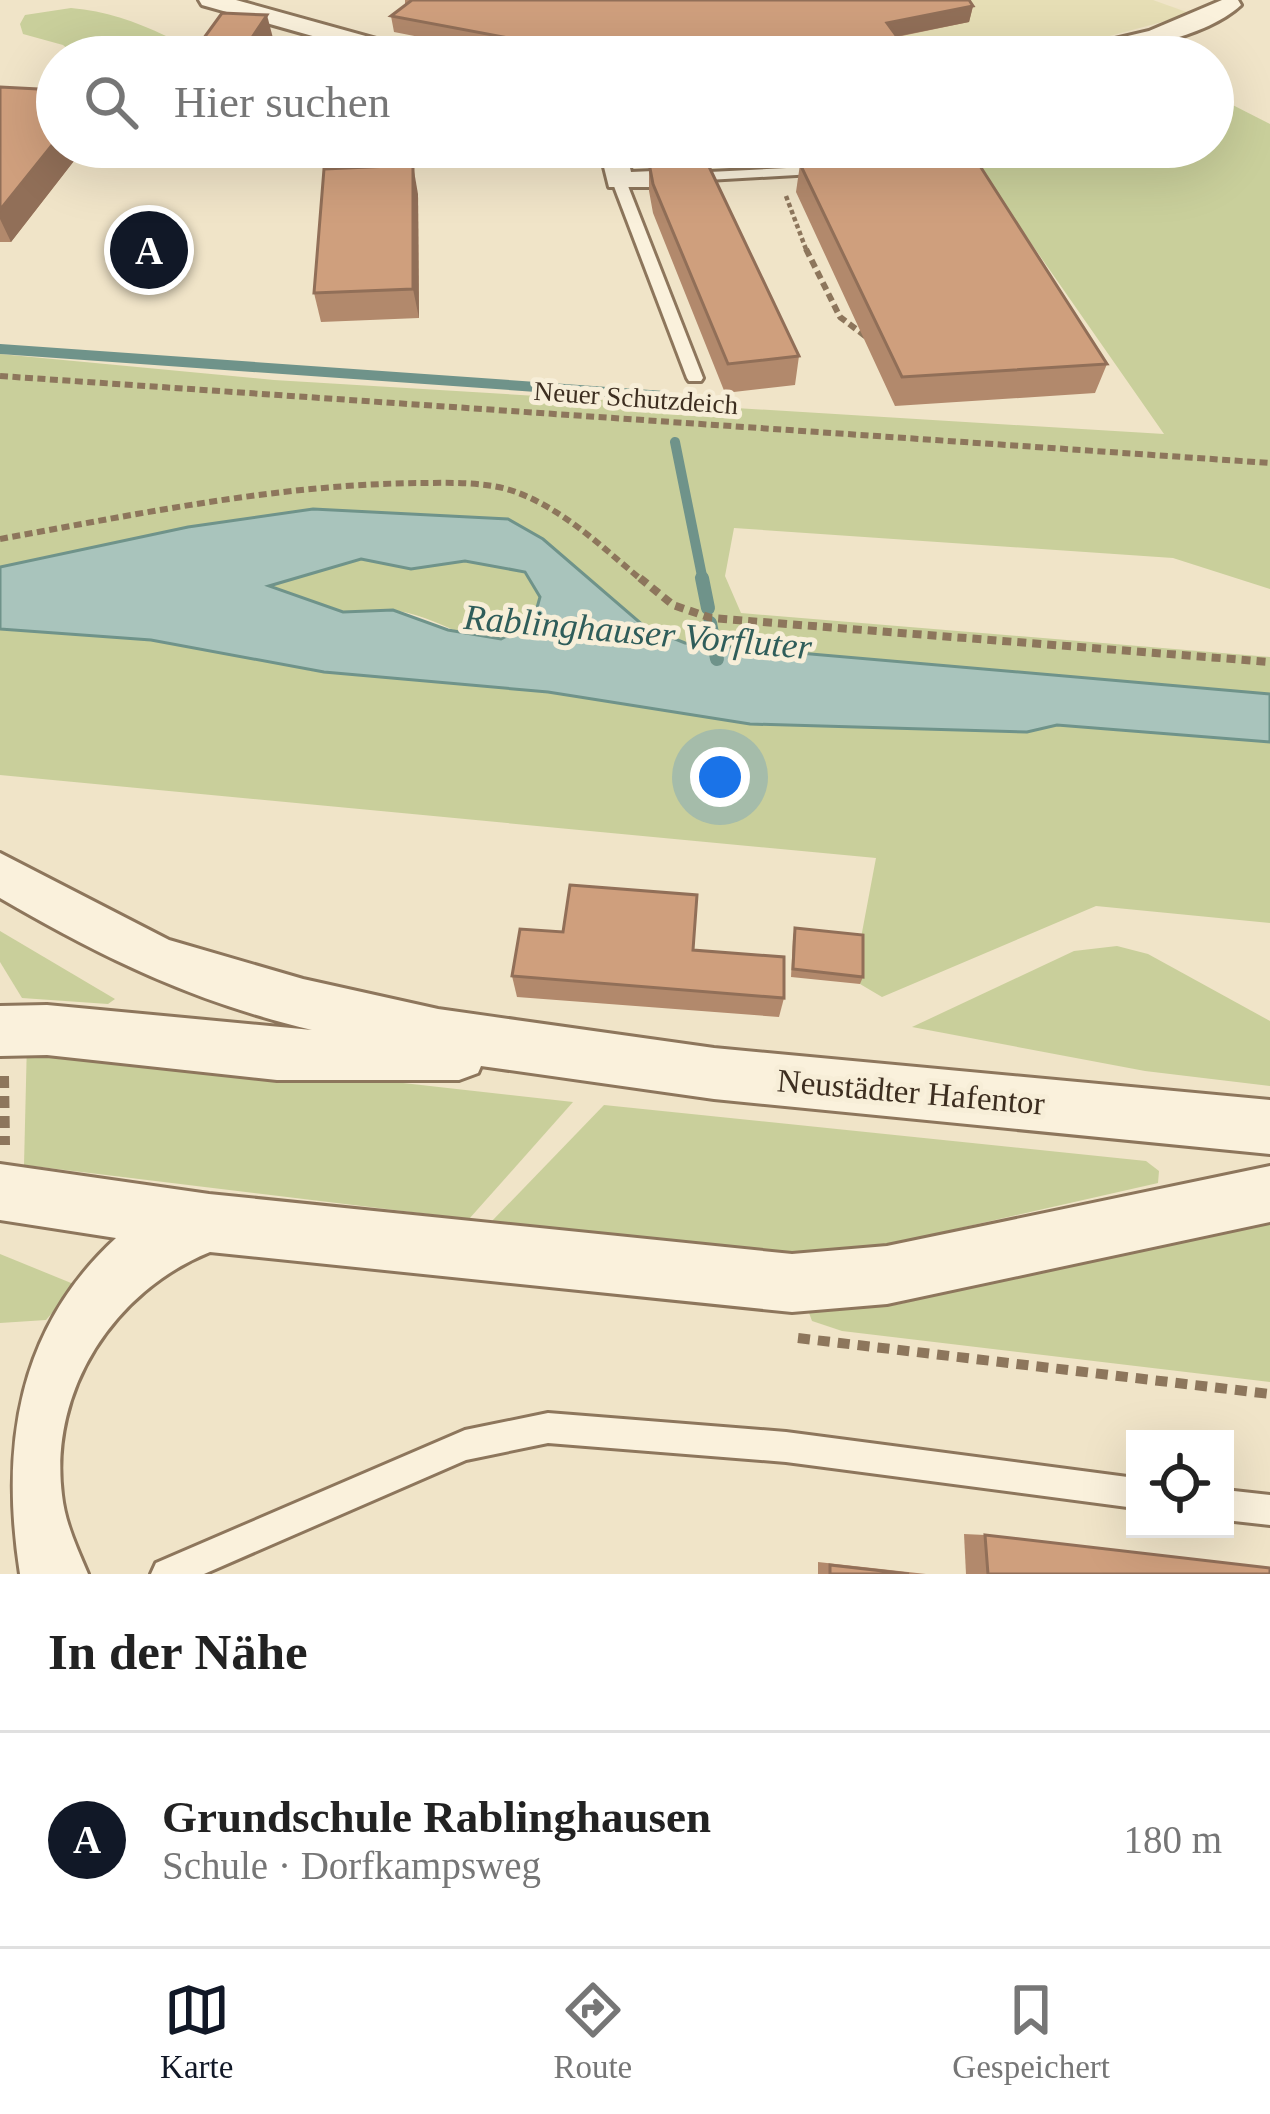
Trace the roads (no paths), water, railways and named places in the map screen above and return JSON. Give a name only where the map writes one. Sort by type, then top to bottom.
[{"type":"street","points":[[210,0],[322,36]]},
{"type":"street","points":[[1157,36],[1230,5]]},
{"type":"street","points":[[616,168],[619,181],[654,179]]},
{"type":"street","points":[[0,874],[164,962],[300,1003],[552,1055]]},
{"type":"street","points":[[2,1047],[47,1030],[277,1055],[552,1055]]},
{"type":"street","name":"Neustädter Hafentor","points":[[552,1055],[1270,1127]]},
{"type":"street","points":[[2,1177],[209,1223],[792,1283],[887,1275],[1270,1194]]},
{"type":"street","points":[[54,1574],[38,1550],[28,1495],[26,1430],[47,1363],[90,1302],[146,1250],[209,1223]]},
{"type":"lane","points":[[351,168],[348,183],[368,182]]},
{"type":"lane","points":[[654,179],[842,169]]},
{"type":"lane","points":[[619,181],[695,379]]},
{"type":"lane","points":[[167,1574],[465,1444],[548,1428],[785,1447],[1126,1492]]},
{"type":"lane","points":[[1234,1505],[1270,1510]]},
{"type":"water","name":"Rablinghauser Vorfluter","points":[[313,509],[508,519],[543,539],[645,627],[685,643],[1270,694],[1270,742],[1057,725],[1027,732],[750,724],[548,692],[324,672],[151,640],[0,629],[0,567],[188,527]],"holes":[[[361,559],[411,569],[465,561],[525,572],[540,597],[533,622],[501,639],[448,630],[393,610],[343,612],[269,586]]]},
{"type":"waterway","points":[[0,349],[664,396]]},
{"type":"waterway","points":[[675,442],[703,581]]},
{"type":"waterway","name":"Rablinghauser Vorfluter","points":[[702,578],[708,608]]},
{"type":"waterway","name":"Rablinghauser Vorfluter","points":[[710,623],[717,659]]},
{"type":"place","name":"Grundschule Rablinghausen","points":[[149,250]]}]
